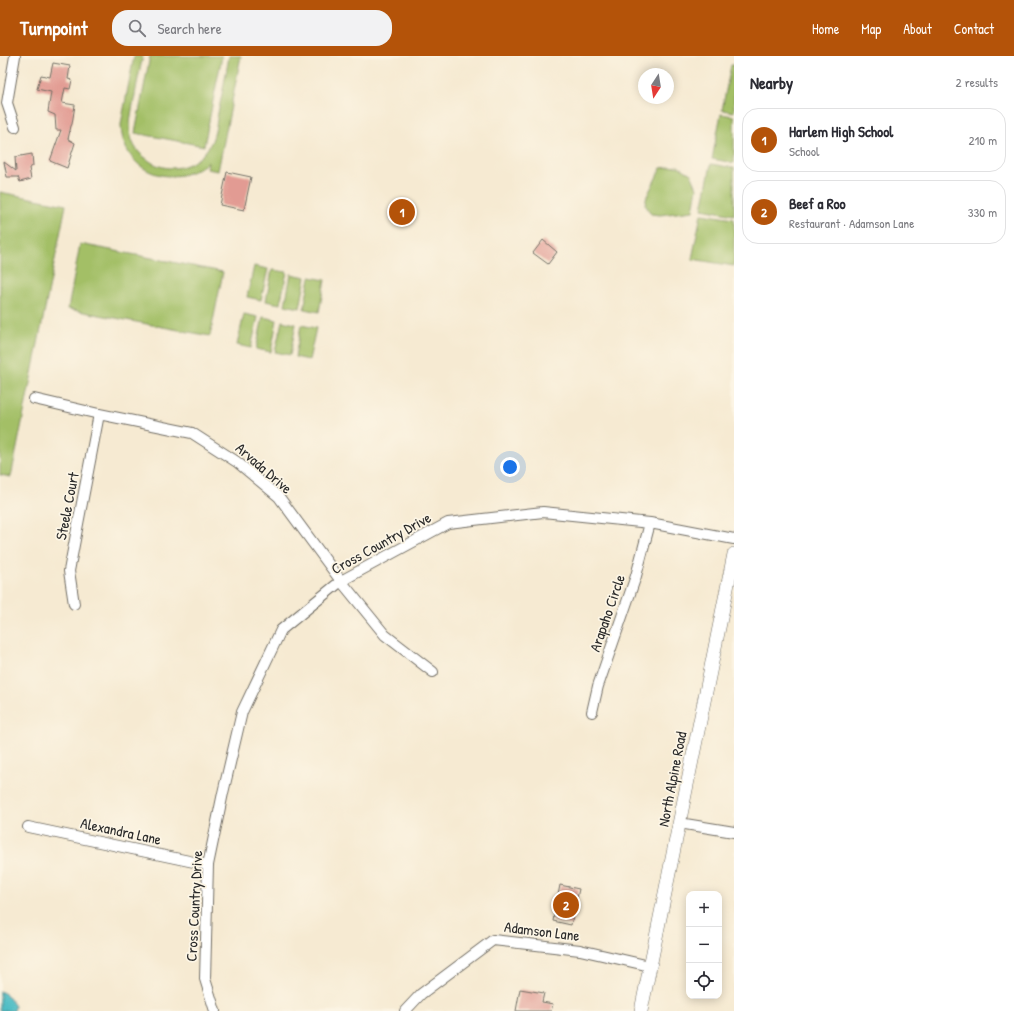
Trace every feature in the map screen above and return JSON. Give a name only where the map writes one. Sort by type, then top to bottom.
[{"type":"main road","name":"North Alpine Road","points":[[641,1011],[734,554]]},
{"type":"street","points":[[15,56],[7,103],[15,127]]},
{"type":"street","name":"Arvada Drive","points":[[34,399],[192,433],[237,462],[279,497],[341,581],[385,635],[433,672]]},
{"type":"street","name":"Steele Court","points":[[74,604],[69,571],[99,414]]},
{"type":"street","name":"Cross Country Drive","points":[[215,1011],[205,979],[208,865],[242,712],[281,630],[341,581],[448,523],[543,512],[650,523],[734,539]]},
{"type":"street","name":"Arapaho Circle","points":[[592,712],[598,686],[636,576],[650,523]]},
{"type":"street","points":[[680,823],[734,832]]},
{"type":"street","name":"Alexandra Lane","points":[[28,827],[208,865]]},
{"type":"street","name":"Adamson Lane","points":[[405,1011],[421,994],[493,940],[580,950],[650,966]]},
{"type":"green space","points":[[134,56],[143,56],[130,122],[131,138],[134,146],[139,153],[153,163],[159,166],[177,168],[197,160],[208,148],[215,131],[229,56],[241,56],[218,171],[207,169],[208,162],[197,170],[185,174],[173,176],[160,175],[139,165],[130,155],[123,141],[121,124]]},
{"type":"green space","points":[[150,56],[222,56],[204,146],[135,133]]},
{"type":"green space","points":[[731,65],[734,65],[734,112],[722,110]]},
{"type":"green space","points":[[721,114],[734,116],[734,163],[712,159]]},
{"type":"green space","points":[[711,164],[734,168],[734,215],[702,209]]},
{"type":"green space","points":[[678,166],[691,174],[697,188],[693,211],[660,215],[651,214],[645,204],[647,196],[661,168]]},
{"type":"green space","points":[[0,192],[66,205],[11,477],[0,475]]},
{"type":"green space","points":[[701,214],[734,219],[734,266],[692,259]]},
{"type":"green space","points":[[80,244],[223,272],[210,336],[68,309]]},
{"type":"green space","points":[[254,266],[268,269],[261,300],[247,297]]},
{"type":"green space","points":[[272,270],[287,272],[280,304],[266,301]]},
{"type":"green space","points":[[291,274],[306,277],[300,308],[285,305]]},
{"type":"green space","points":[[310,277],[325,280],[319,312],[304,309]]},
{"type":"green space","points":[[244,314],[258,317],[251,348],[237,345]]},
{"type":"green space","points":[[263,317],[277,320],[271,352],[256,349]]},
{"type":"green space","points":[[282,321],[296,324],[290,355],[275,352]]},
{"type":"green space","points":[[301,325],[316,328],[309,360],[295,357]]},
{"type":"water","points":[[0,991],[7,995],[15,1006],[14,1011],[0,1011]]},
{"type":"building","points":[[53,63],[70,66],[68,79],[72,80],[70,89],[65,88],[62,103],[75,105],[68,139],[75,143],[67,168],[50,161],[61,130],[56,130],[55,115],[48,112],[51,92],[37,89],[41,75],[50,77]]},
{"type":"building","points":[[32,154],[33,166],[29,168],[31,179],[20,182],[18,177],[7,177],[4,162],[16,171],[15,157]]},
{"type":"building","points":[[227,172],[251,177],[244,210],[220,205]]},
{"type":"building","points":[[543,240],[557,252],[548,264],[533,253]]},
{"type":"building","points":[[560,885],[579,889],[571,925],[553,921]]},
{"type":"building","points":[[520,989],[544,993],[542,1002],[553,1004],[551,1011],[516,1011]]},
{"type":"place","name":"Harlem High School","points":[[402,212]]},
{"type":"place","name":"Beef a Roo","points":[[566,905]]}]
